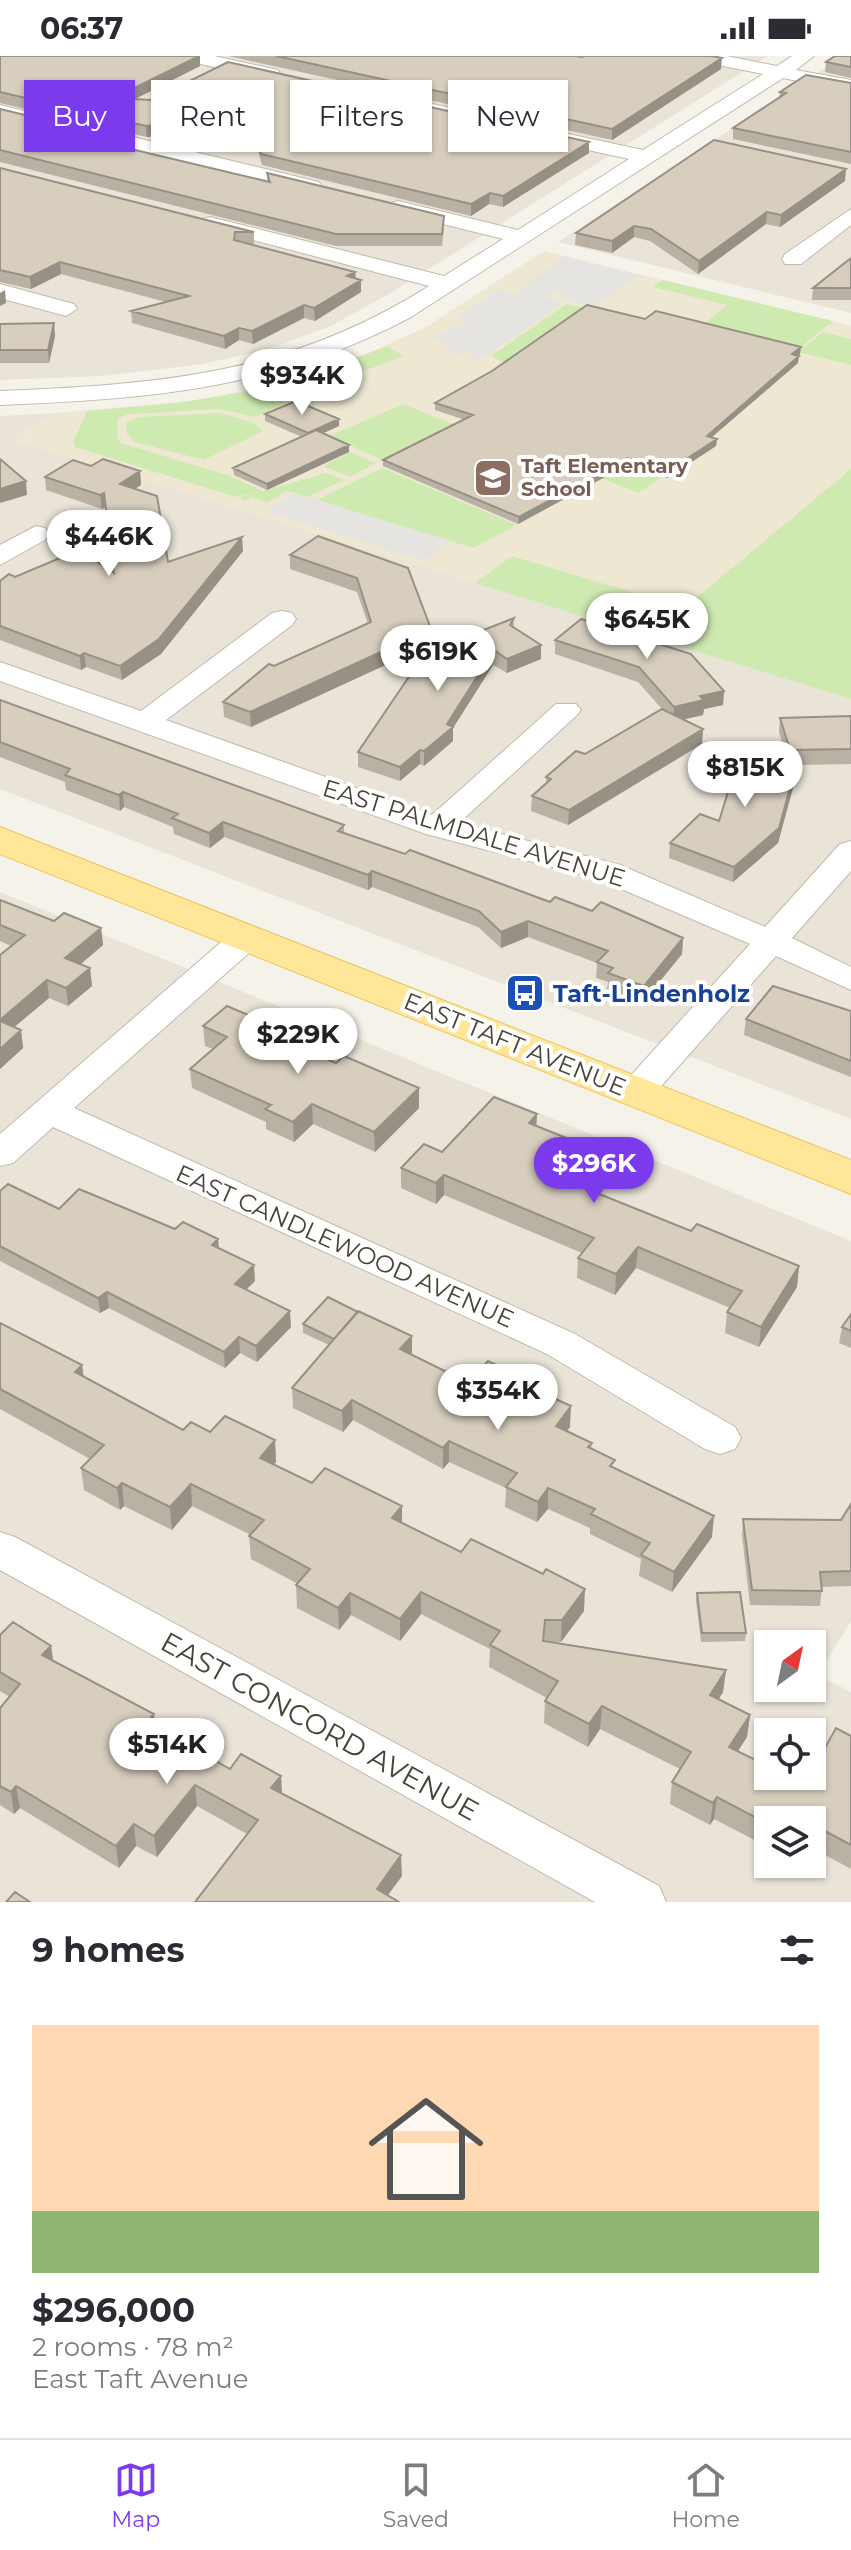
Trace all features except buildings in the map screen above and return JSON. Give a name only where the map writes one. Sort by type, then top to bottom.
[{"type":"main road","name":"EAST TAFT AVENUE","points":[[0,839],[851,1178]]},
{"type":"street","points":[[189,56],[288,78]]},
{"type":"street","points":[[698,56],[851,86]]},
{"type":"street","points":[[0,398],[128,392],[251,372],[351,341],[448,284],[805,56]]},
{"type":"street","points":[[199,77],[226,64]]},
{"type":"street","points":[[0,111],[337,192]]},
{"type":"street","points":[[680,136],[713,143]]},
{"type":"street","points":[[568,140],[646,157]]},
{"type":"street","points":[[383,203],[522,237]]},
{"type":"street","points":[[793,259],[851,215]]},
{"type":"street","points":[[182,216],[448,284]]},
{"type":"street","points":[[0,291],[66,309]]},
{"type":"street","points":[[0,557],[36,534]]},
{"type":"street","points":[[143,724],[282,619]]},
{"type":"street","name":"EAST PALMDALE AVENUE","points":[[0,671],[437,827],[609,872],[771,941],[851,980]]},
{"type":"street","points":[[437,827],[566,710]]},
{"type":"street","points":[[636,1092],[851,851]]},
{"type":"street","points":[[0,1154],[247,937]]},
{"type":"street","name":"EAST CANDLEWOOD AVENUE","points":[[49,1111],[561,1344],[720,1438]]},
{"type":"street","name":"EAST CONCORD AVENUE","points":[[0,1549],[641,1902]]},
{"type":"shaded area","points":[[0,56],[768,56],[389,294],[331,326],[265,350],[203,364],[102,376],[0,380]]},
{"type":"shaded area","points":[[843,56],[851,56],[851,313],[558,242]]},
{"type":"shaded area","name":"Taft Elementary School","points":[[544,251],[851,326],[851,699],[12,440],[56,413],[199,400],[298,379],[346,363],[424,328]]},
{"type":"shaded area","points":[[563,256],[640,275],[594,307],[557,297],[565,292],[558,290],[546,298],[563,303],[479,361],[468,351],[457,355],[433,336],[469,323],[456,318],[500,289],[516,293]]},
{"type":"shaded area","points":[[56,413],[13,439],[851,699],[851,1119],[0,789],[0,416]]},
{"type":"shaded area","points":[[294,493],[450,541],[424,561],[266,512]]},
{"type":"shaded area","points":[[0,892],[851,1241],[851,1621],[826,1662],[826,1630],[754,1630],[754,1702],[826,1702],[826,1679],[851,1692],[851,1902],[0,1902]]},
{"type":"green space","points":[[663,280],[833,321],[796,351],[700,327],[727,305],[653,287]]},
{"type":"green space","points":[[567,304],[593,310],[510,365],[491,356]]},
{"type":"green space","points":[[823,332],[851,339],[851,365],[798,352]]},
{"type":"green space","points":[[388,346],[404,356],[320,387],[298,379]]},
{"type":"green space","points":[[244,392],[289,401],[255,417],[220,409],[129,414],[118,418],[117,438],[121,443],[230,476],[263,491],[236,497],[75,447],[73,442],[87,411],[177,403]]},
{"type":"green space","points":[[403,404],[455,425],[383,460],[329,436]]},
{"type":"green space","points":[[219,413],[254,423],[263,431],[204,460],[135,442],[127,434],[126,423],[139,417]]},
{"type":"green space","points":[[581,449],[663,477],[638,493],[560,462]]},
{"type":"green space","points":[[350,452],[376,463],[350,477],[323,466]]},
{"type":"green space","points":[[382,468],[517,525],[473,548],[317,500]]},
{"type":"green space","points":[[851,469],[851,699],[475,583],[512,556],[684,608]]},
{"type":"green space","points":[[326,473],[344,480],[307,497],[286,491],[267,503],[252,497],[246,501],[238,498]]},
{"type":"place","name":"Taft Elementary School","points":[[493,478]]},
{"type":"place","name":"Taft-Lindenholz","points":[[525,993]]}]
